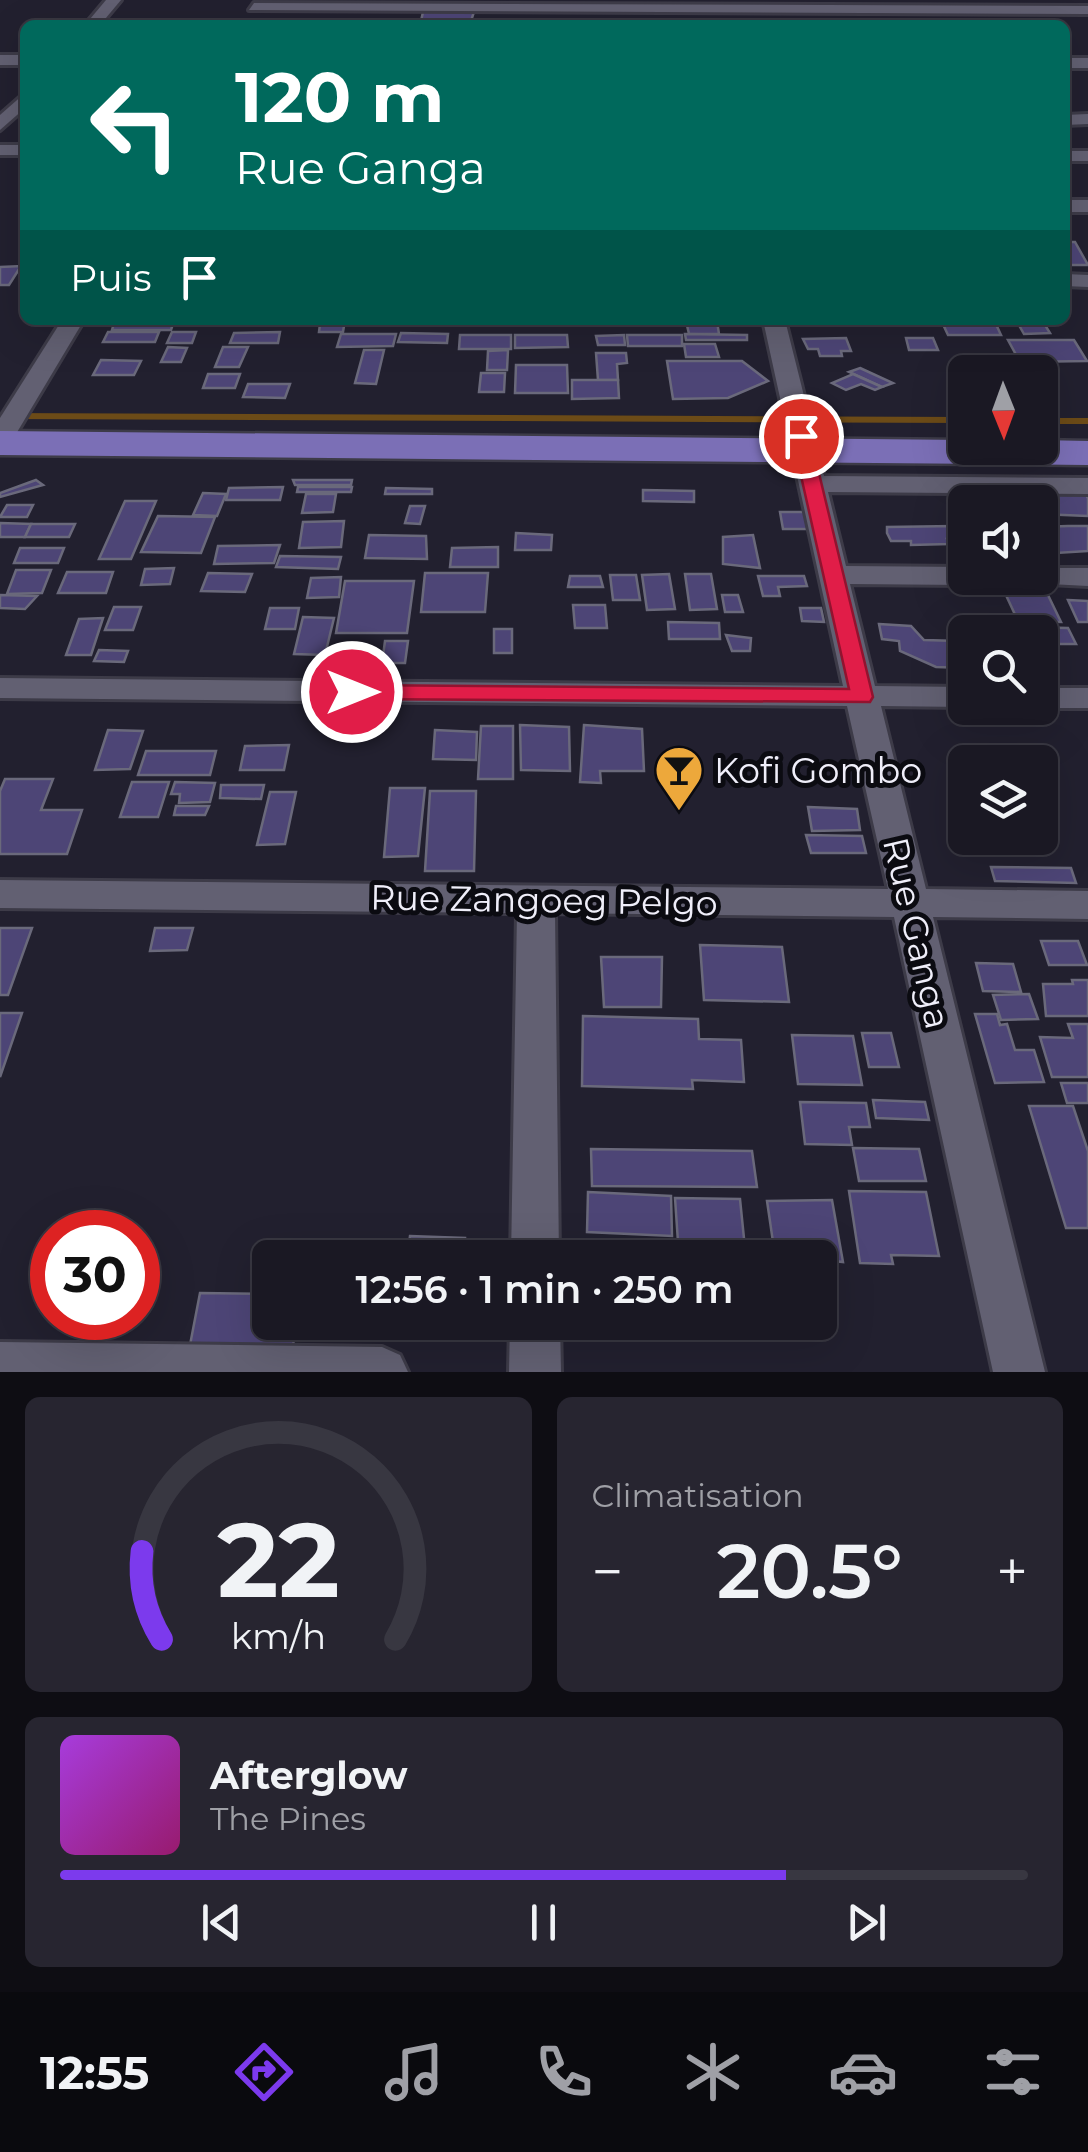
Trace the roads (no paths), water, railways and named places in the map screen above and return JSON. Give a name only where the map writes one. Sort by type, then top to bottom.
[{"type":"main road","points":[[1,430],[806,457],[1088,453]]},
{"type":"main road","points":[[1058,437],[1088,437]]},
{"type":"main road","points":[[806,457],[948,439]]},
{"type":"street","points":[[96,20],[114,0]]},
{"type":"street","points":[[261,4],[553,17],[704,11],[1088,10]]},
{"type":"street","points":[[406,20],[410,8]]},
{"type":"street","points":[[1003,20],[1034,10]]},
{"type":"street","points":[[0,125],[20,103]]},
{"type":"street","points":[[1,430],[54,325]]},
{"type":"street","points":[[1,430],[70,325]]},
{"type":"street","name":"Rue Ganga","points":[[775,325],[1018,1372]]},
{"type":"street","points":[[806,457],[1088,486]]},
{"type":"street","points":[[833,575],[948,576]]},
{"type":"street","points":[[1058,577],[1088,577]]},
{"type":"street","points":[[0,688],[948,697]]},
{"type":"street","points":[[1058,698],[1088,698]]},
{"type":"street","name":"Rue Zangoeg Pelgo","points":[[0,894],[1088,906]]},
{"type":"street","points":[[535,1240],[536,900]]},
{"type":"street","points":[[535,1340],[535,1372]]},
{"type":"street","points":[[0,1367],[382,1372]]},
{"type":"waterway","points":[[0,416],[948,420]]},
{"type":"waterway","points":[[1058,421],[1088,421]]},
{"type":"place","name":"Kofi Gombo","points":[[679,812]]}]
